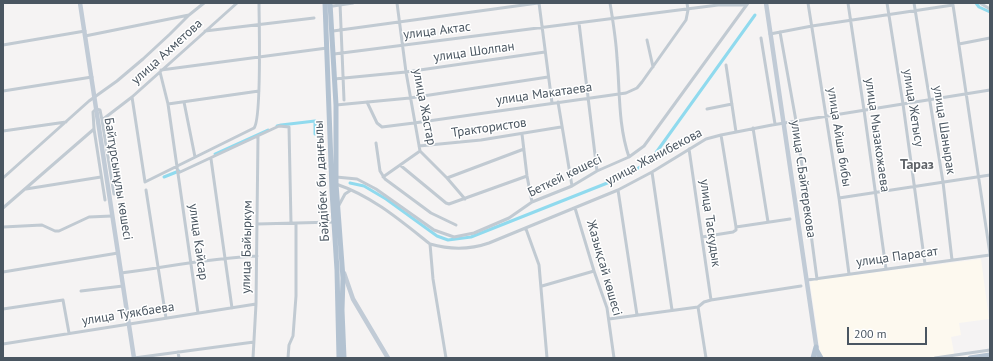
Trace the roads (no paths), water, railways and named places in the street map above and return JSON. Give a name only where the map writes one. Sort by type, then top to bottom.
[{"type":"main road","name":"Байтұрсынұлы көшесі","points":[[80,3],[134,358]]},
{"type":"main road","name":"улица С.Байтерекова","points":[[766,3],[818,358]]},
{"type":"main road","name":"Бәйдібек би даңғылы","points":[[329,5],[333,31],[336,105],[336,184],[343,278],[342,299]]},
{"type":"main road","name":"Бәйдібек би даңғылы","points":[[329,5],[327,48],[332,191],[337,270],[339,358]]},
{"type":"main road","points":[[342,269],[353,299],[388,358]]},
{"type":"main road","points":[[344,358],[342,299],[347,297],[353,299]]},
{"type":"main road","points":[[813,358],[816,349]]},
{"type":"main road","points":[[816,349],[821,358]]},
{"type":"main road","points":[[970,358],[990,355]]},
{"type":"street","points":[[3,178],[89,102],[143,59],[190,14],[204,3]]},
{"type":"street","name":"улица Ахметова","points":[[102,120],[132,98],[238,3]]},
{"type":"street","points":[[132,98],[145,182],[254,128],[257,122],[259,91],[259,3]]},
{"type":"street","points":[[329,5],[353,3]]},
{"type":"street","name":"улица Жастар","points":[[397,3],[410,98],[420,151],[447,178],[465,199]]},
{"type":"street","points":[[333,31],[538,3],[543,28],[552,103]]},
{"type":"street","points":[[610,3],[617,57],[623,132],[629,158]]},
{"type":"street","points":[[687,3],[688,10]]},
{"type":"street","name":"улица Актас","points":[[334,54],[612,20],[688,10],[717,4],[743,5],[747,3]]},
{"type":"street","name":"Беткей көшесі","points":[[336,177],[357,179],[376,189],[434,230],[454,237],[474,233],[509,218],[532,202],[572,186],[597,171],[629,158],[644,146],[747,3]]},
{"type":"street","name":"улица Айша бибы","points":[[808,3],[839,198],[849,274]]},
{"type":"street","name":"улица Мызакожаева","points":[[848,3],[886,269]]},
{"type":"street","name":"улица Жетысу","points":[[887,3],[903,104],[925,264]]},
{"type":"street","name":"улица Шанырак","points":[[914,3],[943,182],[952,260]]},
{"type":"street","points":[[980,3],[990,9]]},
{"type":"street","points":[[340,4],[344,100]]},
{"type":"street","points":[[770,34],[812,26],[953,5],[980,177],[990,254]]},
{"type":"street","name":"улица Макатаева","points":[[367,102],[379,126],[414,123],[626,92],[637,88],[653,67],[686,20],[688,10]]},
{"type":"street","points":[[3,45],[85,34],[190,14]]},
{"type":"street","points":[[205,31],[314,18]]},
{"type":"street","points":[[579,23],[597,171]]},
{"type":"street","points":[[780,32],[796,121],[817,279]]},
{"type":"street","points":[[761,38],[775,124]]},
{"type":"street","points":[[959,44],[990,38]]},
{"type":"street","points":[[647,40],[653,67]]},
{"type":"street","points":[[177,167],[168,104],[161,71],[327,48]]},
{"type":"street","name":"улица Шолпан","points":[[334,79],[406,72],[546,52]]},
{"type":"street","points":[[726,65],[736,132]]},
{"type":"street","points":[[3,91],[92,77]]},
{"type":"street","points":[[336,105],[410,98],[548,78]]},
{"type":"street","name":"улица Жанибекова","points":[[336,184],[373,201],[430,244],[453,249],[477,247],[526,229],[618,190],[652,172],[706,139],[775,124],[990,90]]},
{"type":"street","points":[[168,104],[259,91]]},
{"type":"street","points":[[184,102],[195,157]]},
{"type":"street","points":[[558,102],[572,186]]},
{"type":"street","points":[[707,108],[732,104]]},
{"type":"street","points":[[105,200],[94,129],[93,112],[96,109],[100,110],[114,194]]},
{"type":"street","points":[[3,131],[66,122]]},
{"type":"street","points":[[178,173],[211,159],[279,126],[287,126],[290,128],[291,223]]},
{"type":"street","name":"Трактористов","points":[[419,146],[481,140],[561,127]]},
{"type":"street","points":[[753,128],[768,222]]},
{"type":"street","points":[[3,208],[94,129]]},
{"type":"street","points":[[522,134],[532,202]]},
{"type":"street","points":[[702,237],[733,232],[736,230],[721,135]]},
{"type":"street","name":"улица Байыркум","points":[[253,358],[256,304],[258,136]]},
{"type":"street","points":[[376,144],[378,167],[383,177],[431,212],[456,225]]},
{"type":"street","points":[[447,178],[524,149]]},
{"type":"street","name":"улица Таскудык","points":[[689,149],[711,300]]},
{"type":"street","points":[[383,177],[420,151]]},
{"type":"street","points":[[211,159],[232,308]]},
{"type":"street","points":[[400,165],[449,204],[527,176]]},
{"type":"street","name":"улица Кайсар","points":[[177,167],[198,313]]},
{"type":"street","points":[[652,172],[672,310]]},
{"type":"street","points":[[839,198],[990,175]]},
{"type":"street","points":[[26,189],[101,177]]},
{"type":"street","points":[[146,190],[166,318]]},
{"type":"street","points":[[338,208],[345,194],[351,190]]},
{"type":"street","points":[[618,190],[637,315]]},
{"type":"street","name":"Жазықсай көшесі","points":[[575,208],[607,308],[614,358]]},
{"type":"street","points":[[3,227],[42,225],[55,231],[59,231],[89,217],[112,216]]},
{"type":"street","points":[[736,226],[790,219]]},
{"type":"street","points":[[257,224],[334,222]]},
{"type":"street","points":[[288,358],[289,345],[293,336],[296,296],[296,223]]},
{"type":"street","points":[[526,229],[539,265],[547,358]]},
{"type":"street","points":[[430,244],[433,279],[446,358]]},
{"type":"street","points":[[3,272],[118,253]]},
{"type":"street","name":"улица Парасат","points":[[807,280],[990,254]]},
{"type":"street","points":[[121,272],[225,258],[257,256]]},
{"type":"street","points":[[542,286],[594,270]]},
{"type":"street","points":[[81,291],[123,286]]},
{"type":"street","points":[[609,319],[698,306],[711,300],[801,286]]},
{"type":"street","points":[[3,309],[64,300],[69,333]]},
{"type":"street","name":"улица Туякбаева","points":[[3,344],[256,304]]},
{"type":"street","points":[[698,306],[706,358]]},
{"type":"street","points":[[134,358],[254,342]]},
{"type":"street","points":[[935,358],[990,350]]},
{"type":"street","points":[[178,352],[179,358]]},
{"type":"waterway","points":[[976,3],[979,7],[990,12]]},
{"type":"waterway","points":[[350,183],[364,186],[386,199],[437,236],[448,240],[471,237],[625,176],[650,161],[755,15]]},
{"type":"waterway","points":[[277,126],[315,121],[315,134]]},
{"type":"waterway","points":[[215,154],[268,130]]},
{"type":"waterway","points":[[164,177],[179,171]]},
{"type":"district","name":"Тараз","points":[[917,165]]}]
